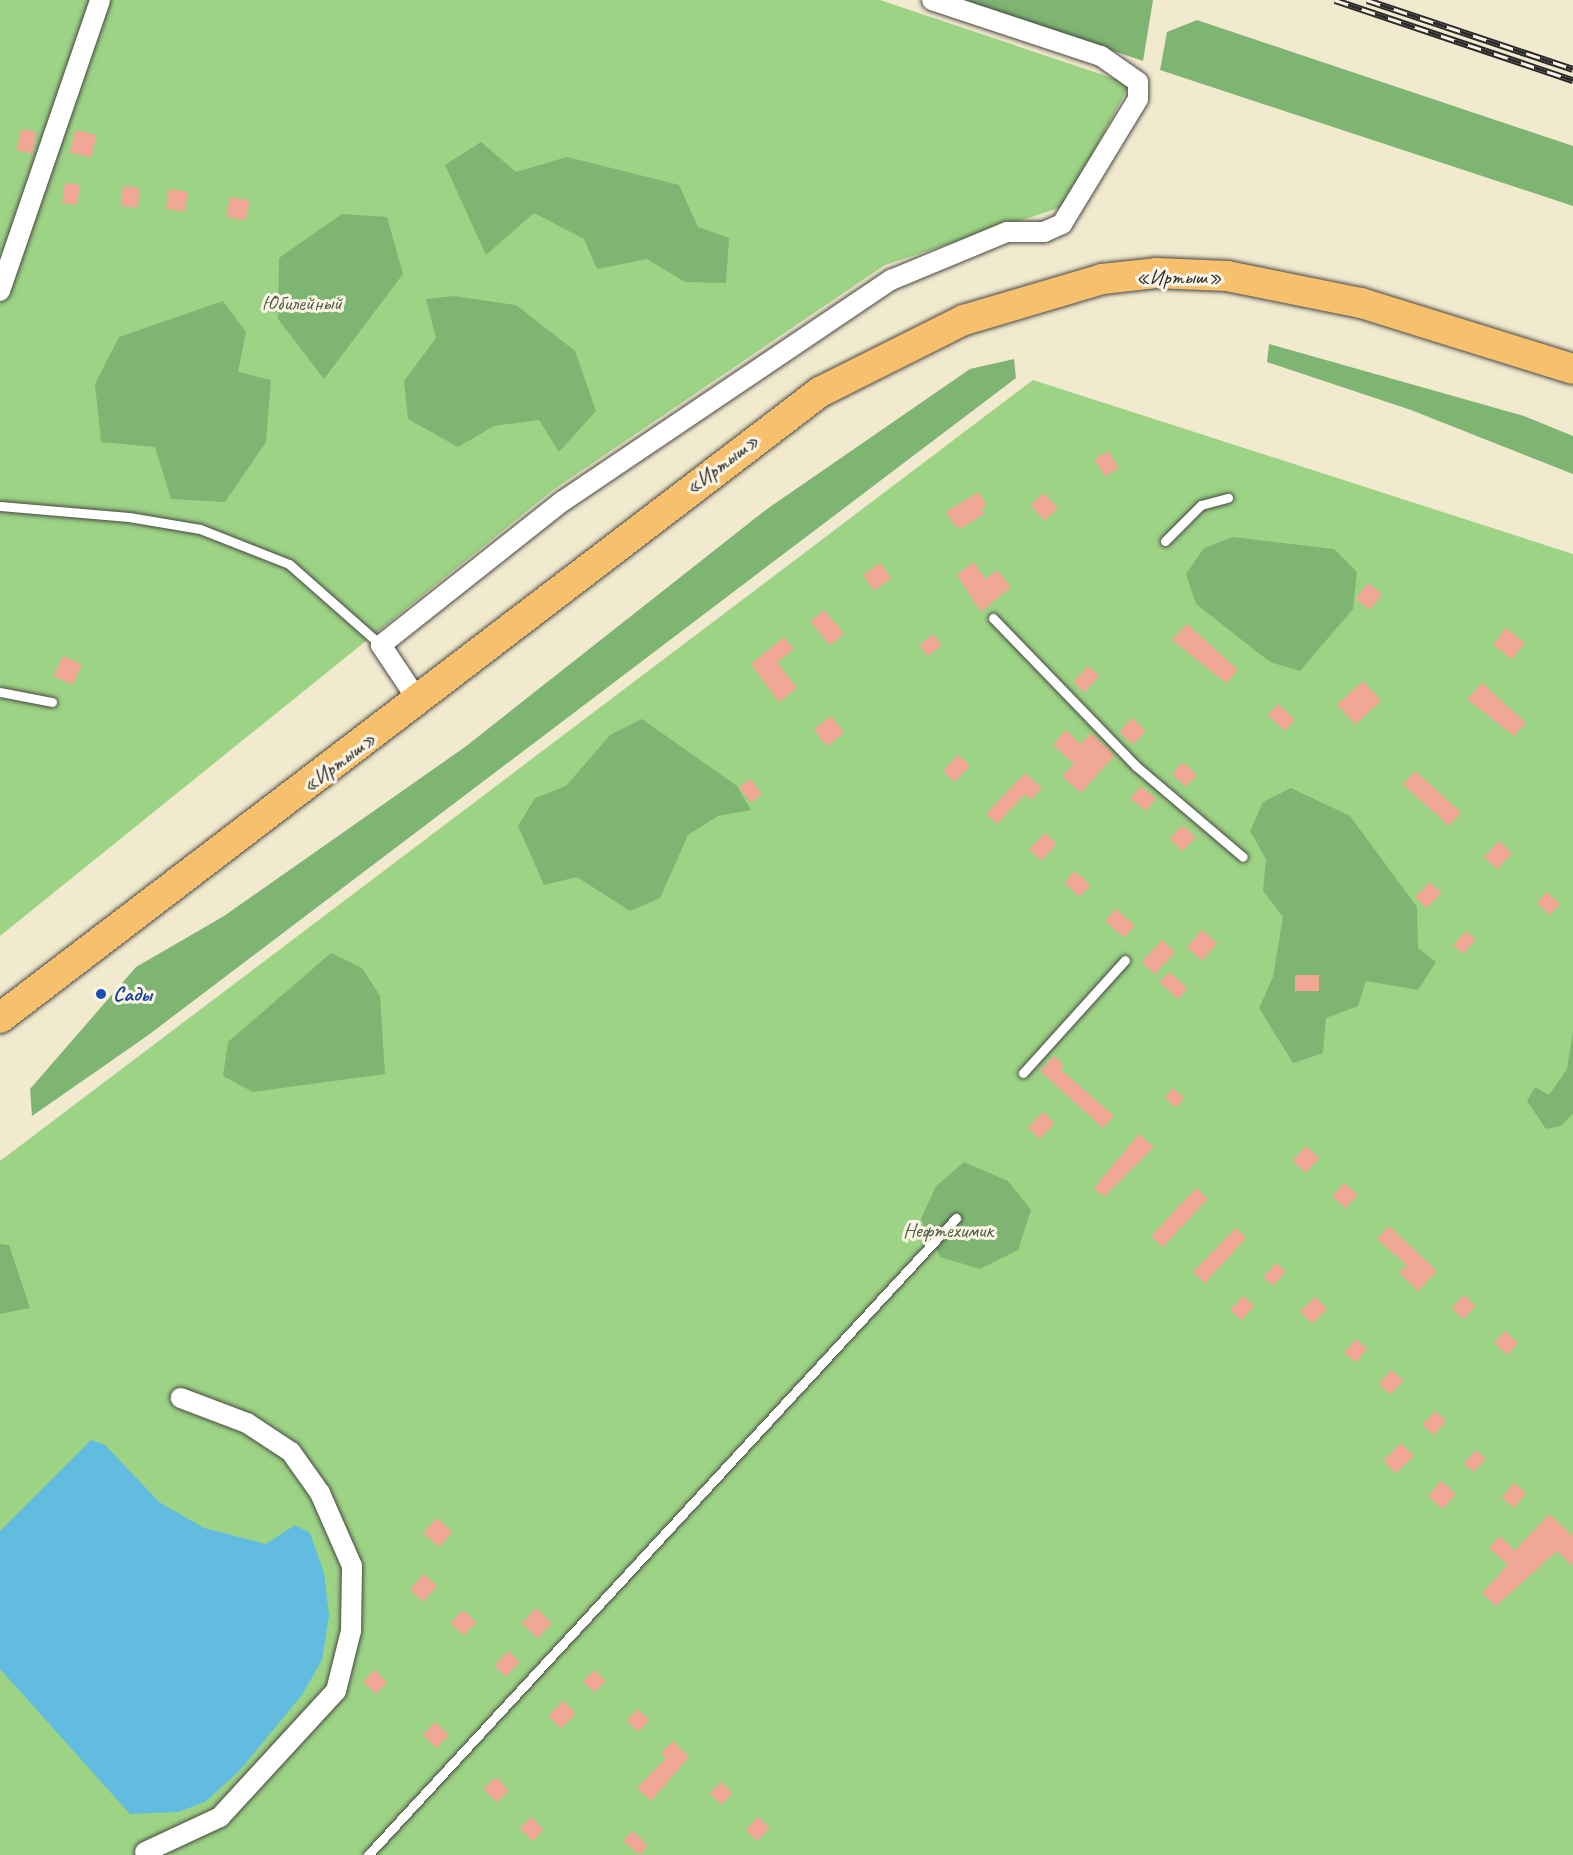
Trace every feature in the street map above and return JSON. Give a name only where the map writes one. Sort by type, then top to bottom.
[{"type":"main road","name":"«Иртыш»","points":[[0,1018],[419,702],[820,392],[964,320],[1049,292],[1156,273],[1227,276],[1361,303],[1573,369]]},
{"type":"street","points":[[0,291],[100,0]]},
{"type":"street","points":[[419,702],[381,645],[563,501],[891,280],[1006,232],[1044,232],[1062,224],[1137,99],[1138,82],[1101,56],[932,0]]},
{"type":"street","points":[[145,1852],[189,1835],[227,1809],[336,1691],[351,1631],[352,1566],[320,1493],[291,1452],[247,1423],[181,1398]]},
{"type":"lane","points":[[1165,541],[1201,505],[1228,498]]},
{"type":"lane","points":[[0,506],[129,517],[200,530],[289,564],[381,645]]},
{"type":"lane","points":[[993,618],[1136,766],[1243,857]]},
{"type":"lane","points":[[0,692],[52,702]]},
{"type":"lane","points":[[1023,1073],[1125,960]]},
{"type":"lane","points":[[368,1855],[956,1218]]},
{"type":"green space","name":"Юбилейный","points":[[0,0],[880,0],[1130,84],[1065,206],[885,265],[553,490],[0,936]]},
{"type":"green space","points":[[964,0],[1153,0],[1143,61]]},
{"type":"green space","points":[[1197,20],[1573,146],[1573,206],[1160,70],[1167,32]]},
{"type":"green space","points":[[481,142],[516,172],[567,157],[679,185],[698,227],[729,238],[726,283],[685,282],[647,259],[597,269],[584,239],[534,213],[486,255],[445,165]]},
{"type":"green space","points":[[342,214],[387,217],[403,274],[324,379],[278,319],[279,258]]},
{"type":"green space","points":[[454,296],[516,305],[575,351],[596,411],[559,452],[539,420],[494,426],[458,447],[408,419],[404,381],[436,338],[426,299]]},
{"type":"green space","points":[[223,301],[246,332],[238,372],[271,380],[266,442],[225,502],[171,499],[155,447],[101,442],[95,384],[119,337]]},
{"type":"green space","points":[[1269,344],[1524,416],[1573,436],[1573,474],[1411,410],[1267,362]]},
{"type":"green space","points":[[1014,359],[1016,378],[147,1036],[32,1116],[30,1089],[136,967],[224,916],[465,747],[767,509],[970,369]]},
{"type":"green space","name":"Нефтехимик","points":[[1033,380],[1573,554],[1573,1855],[0,1855],[0,1161]]},
{"type":"green space","points":[[1233,537],[1334,549],[1357,572],[1353,609],[1300,671],[1270,662],[1196,604],[1186,574],[1204,548]]},
{"type":"green space","points":[[642,719],[737,786],[751,810],[718,816],[688,835],[660,898],[630,911],[577,877],[544,885],[518,826],[535,798],[566,786],[610,735]]},
{"type":"green space","points":[[1291,788],[1350,816],[1417,907],[1418,948],[1436,962],[1418,990],[1366,981],[1358,1006],[1326,1018],[1323,1053],[1293,1063],[1259,1008],[1273,977],[1283,917],[1263,891],[1266,859],[1250,831],[1263,802]]},
{"type":"green space","points":[[331,953],[362,968],[380,996],[385,1074],[253,1092],[223,1076],[228,1042]]},
{"type":"green space","points":[[1573,1031],[1573,1114],[1561,1126],[1546,1129],[1527,1101],[1535,1087],[1549,1095],[1567,1069]]},
{"type":"green space","points":[[964,1162],[1008,1181],[1031,1210],[1018,1250],[980,1269],[940,1257],[921,1219],[936,1186]]},
{"type":"green space","points":[[0,1244],[9,1245],[30,1308],[0,1314]]},
{"type":"water","points":[[91,1440],[105,1445],[159,1502],[204,1528],[266,1544],[295,1525],[310,1533],[324,1573],[329,1616],[322,1660],[302,1695],[239,1771],[205,1802],[178,1812],[130,1814],[0,1669],[0,1531]]},
{"type":"building","points":[[21,129],[37,132],[33,154],[17,151]]},
{"type":"building","points":[[75,130],[96,135],[91,157],[70,152]]},
{"type":"building","points":[[65,183],[80,185],[77,205],[62,203]]},
{"type":"building","points":[[123,186],[140,188],[137,208],[121,206]]},
{"type":"building","points":[[169,189],[188,192],[185,212],[166,209]]},
{"type":"building","points":[[230,197],[250,201],[246,220],[226,217]]},
{"type":"building","points":[[1108,451],[1119,468],[1105,476],[1095,460]]},
{"type":"building","points":[[978,492],[987,505],[981,509],[984,514],[962,528],[955,526],[946,512]]},
{"type":"building","points":[[1044,493],[1058,509],[1044,521],[1030,505]]},
{"type":"building","points":[[973,562],[986,579],[997,570],[1011,587],[981,612],[957,575]]},
{"type":"building","points":[[880,563],[891,578],[874,591],[863,575]]},
{"type":"building","points":[[1368,583],[1382,594],[1370,610],[1356,599]]},
{"type":"building","points":[[824,610],[844,634],[830,645],[810,622]]},
{"type":"building","points":[[1187,624],[1238,670],[1226,683],[1172,640]]},
{"type":"building","points":[[1506,628],[1525,643],[1512,659],[1493,645]]},
{"type":"building","points":[[933,634],[942,645],[928,656],[919,645]]},
{"type":"building","points":[[784,637],[794,649],[777,662],[797,688],[779,702],[751,664]]},
{"type":"building","points":[[63,656],[82,665],[73,685],[54,676]]},
{"type":"building","points":[[1088,666],[1099,676],[1084,692],[1073,682]]},
{"type":"building","points":[[1363,681],[1381,701],[1355,724],[1337,704]]},
{"type":"building","points":[[1482,683],[1526,723],[1514,736],[1467,699]]},
{"type":"building","points":[[1278,704],[1295,720],[1285,731],[1268,715]]},
{"type":"building","points":[[831,716],[844,732],[827,746],[814,730]]},
{"type":"building","points":[[1132,718],[1146,731],[1133,745],[1119,732]]},
{"type":"building","points":[[1066,730],[1081,744],[1091,733],[1115,755],[1081,793],[1062,776],[1074,764],[1053,745]]},
{"type":"building","points":[[958,755],[970,766],[955,782],[943,771]]},
{"type":"building","points":[[1183,762],[1197,775],[1186,787],[1172,774]]},
{"type":"building","points":[[1415,771],[1461,812],[1449,826],[1403,784]]},
{"type":"building","points":[[1025,773],[1042,788],[1031,800],[1025,794],[997,824],[986,814]]},
{"type":"building","points":[[750,779],[762,794],[751,803],[739,788]]},
{"type":"building","points":[[1141,786],[1156,799],[1146,811],[1131,798]]},
{"type":"building","points":[[1183,825],[1196,838],[1182,851],[1170,838]]},
{"type":"building","points":[[1045,833],[1057,844],[1041,861],[1029,850]]},
{"type":"building","points":[[1499,841],[1512,853],[1497,869],[1484,857]]},
{"type":"building","points":[[1075,871],[1090,885],[1079,897],[1064,883]]},
{"type":"building","points":[[1430,882],[1441,893],[1426,908],[1415,897]]},
{"type":"building","points":[[1547,892],[1560,904],[1550,915],[1537,903]]},
{"type":"building","points":[[1116,909],[1135,926],[1124,938],[1105,921]]},
{"type":"building","points":[[1202,930],[1217,943],[1202,960],[1187,947]]},
{"type":"building","points":[[1466,931],[1476,940],[1463,954],[1453,945]]},
{"type":"building","points":[[1162,940],[1175,952],[1155,974],[1142,962]]},
{"type":"building","points":[[1169,972],[1188,989],[1178,999],[1160,982]]},
{"type":"building","points":[[1295,975],[1319,975],[1319,991],[1295,991]]},
{"type":"building","points":[[1054,1056],[1064,1065],[1060,1069],[1114,1116],[1103,1128],[1040,1071]]},
{"type":"building","points":[[1173,1088],[1184,1098],[1175,1108],[1164,1098]]},
{"type":"building","points":[[1043,1112],[1055,1123],[1040,1139],[1028,1128]]},
{"type":"building","points":[[1139,1134],[1154,1147],[1104,1197],[1094,1188]]},
{"type":"building","points":[[1306,1146],[1319,1158],[1306,1173],[1292,1161]]},
{"type":"building","points":[[1344,1183],[1358,1195],[1346,1208],[1332,1197]]},
{"type":"building","points":[[1196,1188],[1208,1199],[1163,1247],[1151,1236]]},
{"type":"building","points":[[1389,1226],[1437,1271],[1418,1291],[1399,1273],[1407,1265],[1377,1239]]},
{"type":"building","points":[[1236,1228],[1246,1238],[1205,1283],[1193,1272]]},
{"type":"building","points":[[1276,1263],[1286,1272],[1273,1286],[1263,1277]]},
{"type":"building","points":[[1464,1295],[1476,1306],[1463,1319],[1452,1308]]},
{"type":"building","points":[[1243,1296],[1254,1306],[1241,1320],[1230,1310]]},
{"type":"building","points":[[1315,1297],[1327,1309],[1312,1324],[1300,1312]]},
{"type":"building","points":[[1505,1331],[1518,1343],[1507,1355],[1494,1343]]},
{"type":"building","points":[[1356,1339],[1367,1349],[1355,1362],[1344,1352]]},
{"type":"building","points":[[1391,1370],[1403,1380],[1391,1395],[1379,1385]]},
{"type":"building","points":[[1435,1411],[1446,1421],[1433,1435],[1422,1425]]},
{"type":"building","points":[[1401,1443],[1414,1456],[1396,1473],[1383,1461]]},
{"type":"building","points":[[1476,1450],[1486,1459],[1474,1472],[1464,1463]]},
{"type":"building","points":[[1441,1481],[1456,1494],[1443,1509],[1428,1496]]},
{"type":"building","points":[[1514,1483],[1526,1493],[1514,1508],[1502,1498]]},
{"type":"building","points":[[1549,1514],[1573,1536],[1573,1566],[1557,1551],[1496,1606],[1482,1593],[1508,1565],[1489,1548],[1500,1536],[1515,1551]]},
{"type":"building","points":[[437,1518],[452,1532],[439,1547],[423,1533]]},
{"type":"building","points":[[424,1574],[437,1586],[423,1602],[410,1589]]},
{"type":"building","points":[[536,1608],[552,1623],[538,1638],[522,1623]]},
{"type":"building","points":[[463,1610],[476,1622],[464,1635],[451,1623]]},
{"type":"building","points":[[508,1651],[520,1662],[506,1677],[494,1666]]},
{"type":"building","points":[[374,1670],[387,1682],[376,1694],[363,1682]]},
{"type":"building","points":[[594,1670],[606,1681],[595,1693],[583,1682]]},
{"type":"building","points":[[563,1701],[576,1714],[561,1729],[548,1716]]},
{"type":"building","points":[[638,1709],[649,1720],[638,1732],[627,1720]]},
{"type":"building","points":[[435,1722],[449,1735],[437,1748],[423,1735]]},
{"type":"building","points":[[673,1741],[689,1757],[651,1801],[637,1788],[666,1758],[661,1753]]},
{"type":"building","points":[[496,1777],[509,1791],[497,1802],[484,1789]]},
{"type":"building","points":[[721,1782],[732,1793],[721,1805],[710,1793]]},
{"type":"building","points":[[531,1817],[544,1830],[532,1841],[520,1828]]},
{"type":"building","points":[[758,1817],[770,1828],[757,1841],[746,1830]]},
{"type":"building","points":[[633,1831],[648,1846],[640,1855],[623,1841]]},
{"type":"railway","points":[[1335,0],[1573,80]]},
{"type":"railway","points":[[1367,0],[1573,69]]},
{"type":"place","name":"Сады","points":[[101,994]]}]
